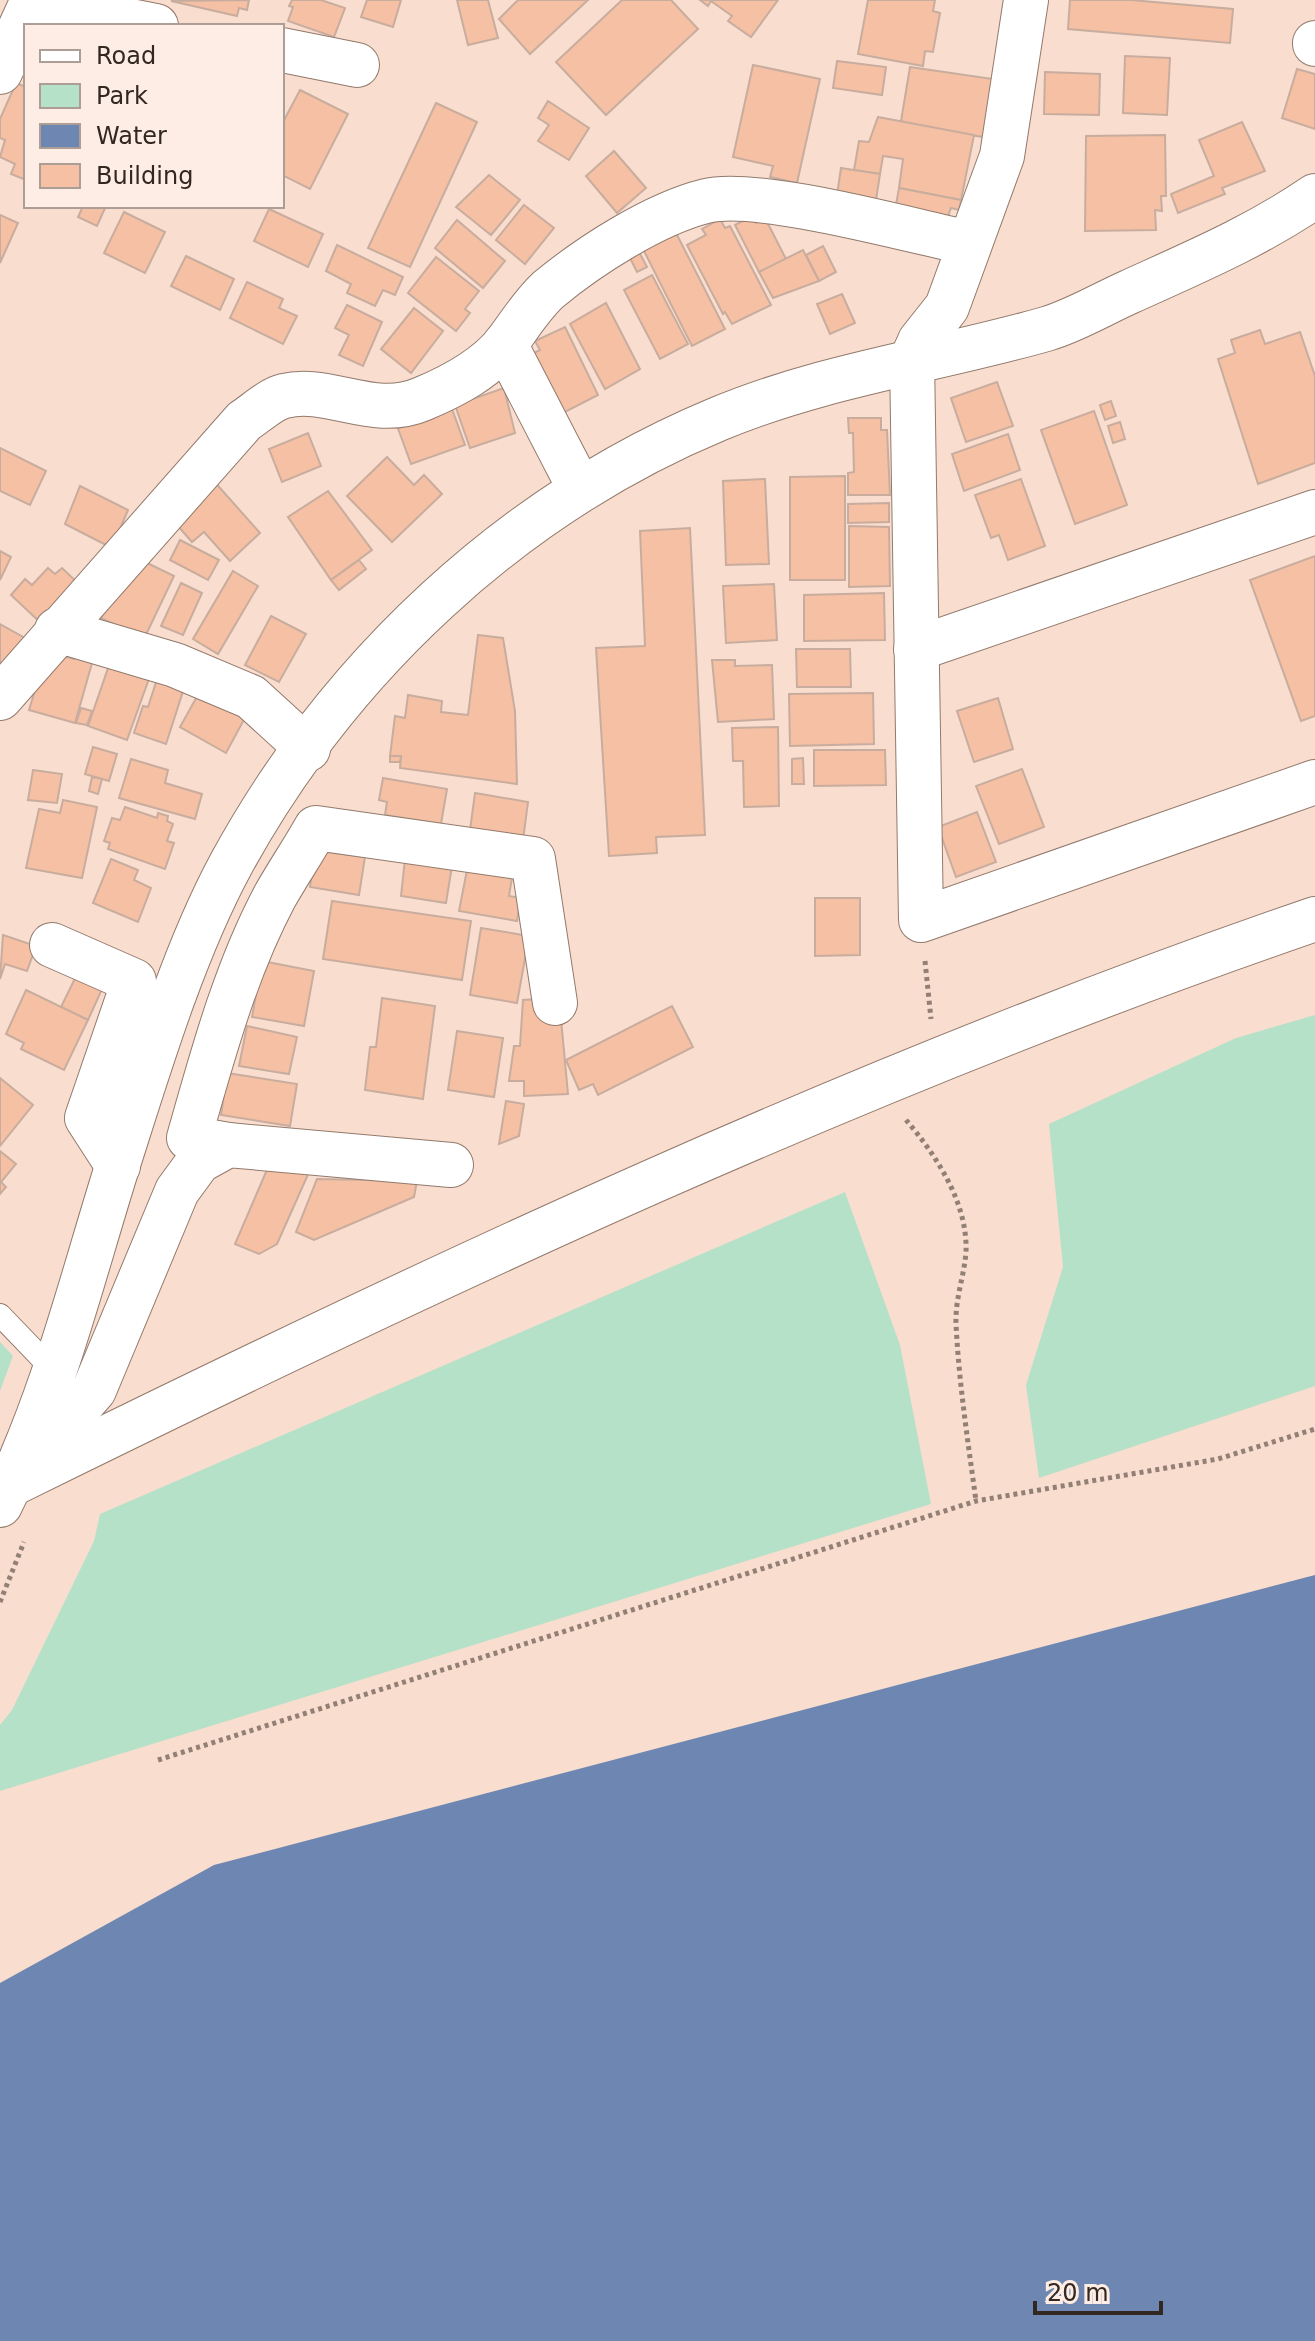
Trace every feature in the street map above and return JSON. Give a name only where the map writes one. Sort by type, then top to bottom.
[{"type":"street","points":[[1026,0],[1002,156],[947,307],[920,341],[912,359],[921,920],[1315,782]]},
{"type":"street","points":[[0,72],[32,1],[146,24]]},
{"type":"street","points":[[284,50],[357,65]]},
{"type":"street","points":[[13,1507],[32,1434],[86,1278],[118,1166],[197,936],[232,863],[353,685],[448,590],[519,530],[580,489],[720,417],[912,359],[1051,328],[1266,229],[1315,196]]},
{"type":"street","points":[[0,698],[244,421],[283,396],[320,396],[386,407],[418,401],[466,379],[505,344],[531,305],[578,265],[652,223],[707,200],[755,201],[807,209],[969,243]]},
{"type":"street","points":[[505,344],[580,489]]},
{"type":"street","points":[[916,649],[1315,512]]},
{"type":"street","points":[[57,630],[175,665],[251,697],[308,749]]},
{"type":"street","points":[[451,1165],[228,1145],[189,1138],[214,1048],[274,898],[316,828],[533,859],[555,1003]]},
{"type":"street","points":[[13,1507],[100,1439],[607,1200],[935,1060],[1182,964],[1315,919]]},
{"type":"street","points":[[52,945],[134,981],[87,1118],[118,1166]]},
{"type":"street","points":[[32,1434],[72,1415],[94,1390],[177,1191],[199,1161],[228,1145]]},
{"type":"lane","points":[[0,1315],[53,1370]]},
{"type":"path","points":[[921,920],[935,1060]]},
{"type":"path","points":[[876,1085],[940,1166],[960,1208],[966,1251],[955,1308],[959,1370],[976,1501]]},
{"type":"path","points":[[158,1760],[976,1501],[1218,1459],[1315,1429]]},
{"type":"path","points":[[0,1602],[13,1507]]},
{"type":"green space","points":[[1315,1015],[1315,1386],[1039,1478],[1026,1385],[1063,1267],[1049,1124],[1236,1038]]},
{"type":"green space","points":[[845,1192],[900,1345],[931,1504],[0,1791],[0,1725],[12,1710],[94,1541],[100,1514]]},
{"type":"green space","points":[[0,1342],[13,1356],[0,1391]]},
{"type":"water","points":[[1315,1575],[1315,2341],[0,2341],[0,1983],[214,1865]]},
{"type":"building","points":[[249,0],[247,10],[239,8],[237,16],[171,1]]},
{"type":"building","points":[[292,0],[321,0],[345,8],[334,37],[288,21]]},
{"type":"building","points":[[367,0],[401,0],[393,27],[361,17]]},
{"type":"building","points":[[457,0],[488,0],[498,38],[468,45]]},
{"type":"building","points":[[518,0],[588,0],[530,54],[499,19]]},
{"type":"building","points":[[622,0],[671,0],[698,29],[606,115],[556,62]]},
{"type":"building","points":[[700,0],[778,0],[751,37],[728,21],[732,16],[711,1],[708,6]]},
{"type":"building","points":[[868,0],[935,0],[933,11],[940,13],[933,52],[925,51],[923,66],[858,54]]},
{"type":"building","points":[[1070,0],[1131,0],[1233,9],[1230,43],[1068,29]]},
{"type":"building","points":[[1125,56],[1170,58],[1167,115],[1123,113]]},
{"type":"building","points":[[837,61],[886,67],[882,95],[833,88]]},
{"type":"building","points":[[753,65],[820,79],[797,183],[770,177],[773,166],[733,157]]},
{"type":"building","points":[[910,67],[993,79],[984,137],[921,128],[901,121]]},
{"type":"building","points":[[1297,69],[1315,74],[1315,129],[1282,118]]},
{"type":"building","points":[[1045,72],[1100,74],[1099,115],[1044,114]]},
{"type":"building","points":[[16,83],[24,86],[24,179],[11,174],[15,164],[0,157],[5,140],[0,138],[0,119]]},
{"type":"building","points":[[300,90],[348,114],[310,189],[284,176],[284,120]]},
{"type":"building","points":[[548,101],[589,128],[569,160],[538,141],[549,125],[538,118]]},
{"type":"building","points":[[436,103],[477,122],[410,267],[368,248]]},
{"type":"building","points":[[878,117],[974,135],[961,200],[899,188],[903,159],[883,156],[880,174],[854,170],[859,141],[869,142]]},
{"type":"building","points":[[1242,122],[1265,171],[1222,188],[1225,194],[1178,213],[1171,194],[1214,176],[1199,140]]},
{"type":"building","points":[[1165,135],[1166,196],[1161,196],[1162,211],[1155,210],[1156,230],[1085,231],[1086,136]]},
{"type":"building","points":[[614,151],[646,188],[617,213],[586,176]]},
{"type":"building","points":[[841,168],[880,174],[876,200],[837,195]]},
{"type":"building","points":[[489,175],[520,200],[491,235],[456,207]]},
{"type":"building","points":[[899,188],[961,200],[959,210],[951,208],[948,216],[896,205]]},
{"type":"building","points":[[524,205],[554,228],[525,264],[496,240]]},
{"type":"building","points":[[82,208],[105,208],[97,226],[78,217]]},
{"type":"building","points":[[269,209],[323,234],[308,267],[254,241]]},
{"type":"building","points":[[124,212],[165,232],[145,273],[104,253]]},
{"type":"building","points":[[0,215],[18,223],[0,263]]},
{"type":"building","points":[[752,216],[756,223],[765,218],[786,259],[759,272],[735,225]]},
{"type":"building","points":[[720,219],[725,228],[730,226],[771,305],[732,324],[725,312],[723,314],[687,245],[706,235],[702,229]]},
{"type":"building","points":[[457,220],[505,261],[483,288],[435,248]]},
{"type":"building","points":[[675,231],[725,329],[692,346],[642,247]]},
{"type":"building","points":[[337,245],[403,277],[395,295],[383,290],[375,306],[347,293],[351,284],[326,271]]},
{"type":"building","points":[[823,246],[836,272],[819,281],[806,255]]},
{"type":"building","points":[[638,250],[647,267],[637,272],[629,256]]},
{"type":"building","points":[[803,250],[819,281],[773,298],[759,272]]},
{"type":"building","points":[[186,256],[234,279],[220,310],[171,286]]},
{"type":"building","points":[[436,257],[479,291],[465,309],[470,313],[456,331],[408,293]]},
{"type":"building","points":[[652,275],[688,344],[660,359],[624,290]]},
{"type":"building","points":[[247,282],[283,299],[279,308],[297,316],[283,344],[230,318]]},
{"type":"building","points":[[842,294],[855,323],[830,334],[817,304]]},
{"type":"building","points":[[606,303],[640,369],[605,389],[570,324]]},
{"type":"building","points":[[347,305],[382,322],[363,366],[339,355],[349,335],[335,328]]},
{"type":"building","points":[[414,308],[443,331],[411,373],[381,349]]},
{"type":"building","points":[[565,327],[598,395],[563,413],[534,353],[540,350],[535,341]]},
{"type":"building","points":[[1260,330],[1265,344],[1300,332],[1315,376],[1315,463],[1258,484],[1218,359],[1235,353],[1231,340]]},
{"type":"building","points":[[997,382],[1013,426],[966,442],[951,398]]},
{"type":"building","points":[[504,388],[515,433],[470,448],[455,405]]},
{"type":"building","points":[[447,395],[465,445],[411,464],[396,423]]},
{"type":"building","points":[[1111,401],[1116,416],[1105,420],[1100,405]]},
{"type":"building","points":[[1094,411],[1127,505],[1075,524],[1041,430]]},
{"type":"building","points":[[848,418],[881,418],[881,430],[887,430],[890,495],[848,495],[848,473],[854,472],[853,433],[849,433]]},
{"type":"building","points":[[1120,422],[1125,439],[1113,443],[1108,426]]},
{"type":"building","points":[[308,433],[321,466],[282,482],[269,449]]},
{"type":"building","points":[[1008,434],[1020,470],[964,491],[952,454]]},
{"type":"building","points":[[0,448],[46,471],[30,505],[0,491]]},
{"type":"building","points":[[387,457],[414,485],[424,475],[442,494],[392,542],[347,496]]},
{"type":"building","points":[[845,476],[845,580],[790,580],[790,477]]},
{"type":"building","points":[[212,479],[260,533],[230,561],[204,532],[192,542],[170,517]]},
{"type":"building","points":[[765,479],[769,564],[726,565],[723,481]]},
{"type":"building","points":[[1021,479],[1045,546],[1008,560],[999,535],[991,538],[975,495]]},
{"type":"building","points":[[80,486],[128,510],[112,548],[65,524]]},
{"type":"building","points":[[328,491],[372,550],[331,580],[288,517]]},
{"type":"building","points":[[889,503],[889,522],[848,523],[848,504]]},
{"type":"building","points":[[849,526],[889,527],[890,586],[849,587]]},
{"type":"building","points":[[690,528],[705,835],[656,837],[657,853],[609,856],[596,648],[645,646],[640,531]]},
{"type":"building","points":[[180,540],[219,560],[208,580],[170,560]]},
{"type":"building","points":[[0,551],[11,557],[0,580]]},
{"type":"building","points":[[1315,556],[1315,716],[1301,721],[1250,580]]},
{"type":"building","points":[[137,558],[174,576],[144,639],[101,618],[122,576]]},
{"type":"building","points":[[359,560],[366,569],[339,590],[331,580]]},
{"type":"building","points":[[48,568],[55,574],[62,568],[80,585],[43,625],[11,595],[25,579],[32,585]]},
{"type":"building","points":[[233,571],[258,586],[218,654],[193,639]]},
{"type":"building","points":[[181,583],[202,593],[183,635],[161,626]]},
{"type":"building","points":[[774,584],[777,640],[726,643],[723,586]]},
{"type":"building","points":[[884,593],[885,640],[804,641],[804,595]]},
{"type":"building","points":[[271,616],[306,634],[279,682],[245,665]]},
{"type":"building","points":[[0,624],[25,638],[0,672]]},
{"type":"building","points":[[478,635],[503,638],[515,711],[517,784],[400,768],[401,756],[390,756],[395,716],[405,718],[408,695],[442,701],[441,712],[468,715]]},
{"type":"building","points":[[79,645],[96,649],[75,723],[29,710],[47,651],[74,659]]},
{"type":"building","points":[[796,649],[850,649],[851,687],[797,687]]},
{"type":"building","points":[[113,654],[151,673],[127,740],[88,726]]},
{"type":"building","points":[[712,660],[735,660],[735,666],[772,665],[774,719],[718,722]]},
{"type":"building","points":[[158,676],[187,679],[166,744],[134,733],[143,706],[148,707]]},
{"type":"building","points":[[200,691],[246,716],[226,753],[180,727]]},
{"type":"building","points":[[873,693],[874,744],[790,746],[789,694]]},
{"type":"building","points":[[998,698],[1013,749],[974,762],[957,711]]},
{"type":"building","points":[[81,708],[92,711],[87,725],[76,723]]},
{"type":"building","points":[[778,727],[779,806],[744,807],[743,761],[733,761],[732,728]]},
{"type":"building","points":[[93,747],[117,754],[109,781],[85,774]]},
{"type":"building","points":[[814,750],[885,750],[886,785],[814,786]]},
{"type":"building","points":[[390,756],[401,756],[400,762],[390,762]]},
{"type":"building","points":[[803,758],[804,784],[792,784],[792,759]]},
{"type":"building","points":[[131,759],[168,770],[165,783],[202,794],[195,819],[119,798]]},
{"type":"building","points":[[1022,769],[1044,827],[999,844],[976,786]]},
{"type":"building","points":[[33,770],[62,774],[57,803],[28,800]]},
{"type":"building","points":[[92,777],[102,779],[98,794],[89,791]]},
{"type":"building","points":[[383,778],[447,789],[441,824],[385,815],[387,802],[379,800]]},
{"type":"building","points":[[475,793],[528,802],[523,840],[470,830]]},
{"type":"building","points":[[63,800],[97,807],[82,878],[26,868],[39,809],[60,813]]},
{"type":"building","points":[[125,807],[157,818],[158,813],[168,816],[167,821],[173,824],[167,841],[174,843],[165,869],[108,849],[110,843],[104,841],[112,818],[120,820]]},
{"type":"building","points":[[977,812],[996,862],[956,877],[938,827]]},
{"type":"building","points":[[320,851],[365,857],[359,895],[310,887],[313,864]]},
{"type":"building","points":[[111,859],[138,870],[134,880],[151,888],[138,922],[93,903]]},
{"type":"building","points":[[405,859],[453,860],[446,903],[401,896]]},
{"type":"building","points":[[467,870],[512,878],[509,896],[521,898],[517,921],[459,911]]},
{"type":"building","points":[[815,898],[860,898],[860,955],[815,956]]},
{"type":"building","points":[[332,901],[471,921],[462,980],[323,959]]},
{"type":"building","points":[[481,928],[529,936],[517,1003],[470,995]]},
{"type":"building","points":[[3,935],[36,946],[27,971],[5,964],[0,979]]},
{"type":"building","points":[[262,961],[314,971],[304,1026],[252,1017]]},
{"type":"building","points":[[82,964],[108,976],[88,1020],[61,1007]]},
{"type":"building","points":[[26,990],[88,1020],[64,1070],[21,1049],[24,1043],[6,1034]]},
{"type":"building","points":[[382,998],[435,1006],[423,1099],[365,1090],[370,1047],[376,1047]]},
{"type":"building","points":[[539,999],[560,1008],[568,1094],[524,1096],[524,1081],[509,1081],[514,1046],[520,1046],[523,1000]]},
{"type":"building","points":[[672,1006],[693,1047],[598,1095],[593,1084],[579,1090],[566,1060]]},
{"type":"building","points":[[247,1026],[297,1037],[289,1074],[239,1066]]},
{"type":"building","points":[[457,1031],[503,1038],[494,1097],[448,1090]]},
{"type":"building","points":[[227,1073],[297,1084],[290,1126],[221,1115]]},
{"type":"building","points":[[0,1078],[33,1105],[0,1146]]},
{"type":"building","points":[[506,1101],[524,1104],[519,1136],[499,1144]]},
{"type":"building","points":[[0,1151],[16,1164],[1,1182],[6,1187],[0,1194]]},
{"type":"building","points":[[269,1165],[310,1170],[277,1244],[259,1254],[235,1244]]},
{"type":"building","points":[[317,1179],[417,1181],[414,1197],[314,1240],[296,1232]]}]
